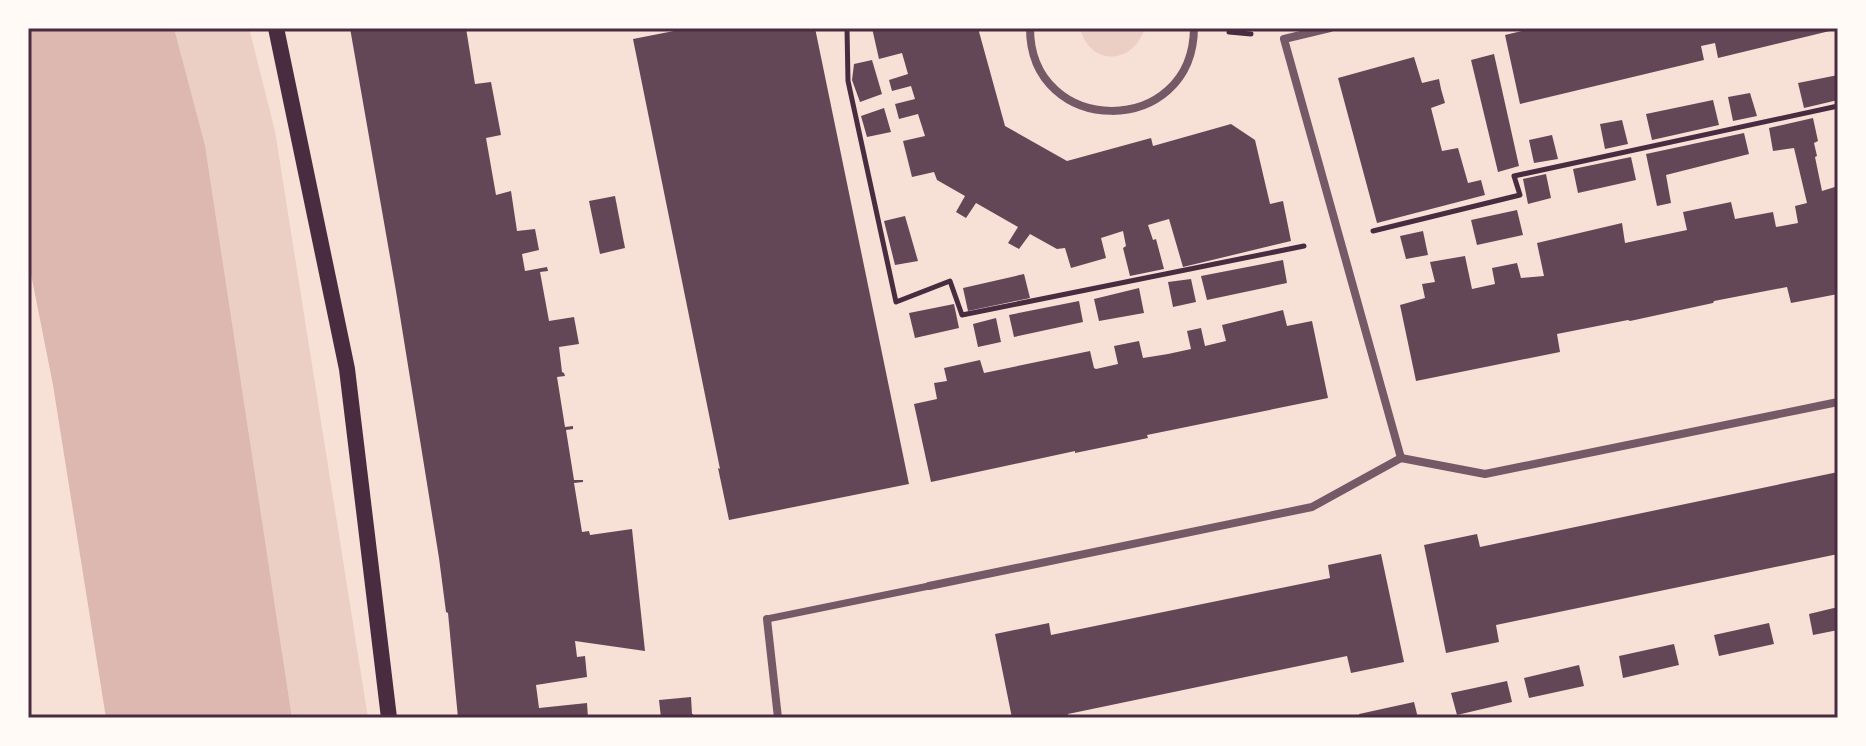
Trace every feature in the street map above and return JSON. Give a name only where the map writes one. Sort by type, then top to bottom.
[{"type":"main road","points":[[276,28],[347,369],[389,718]]},
{"type":"street","points":[[1030,28],[1035,59],[1050,84],[1071,101],[1098,111],[1126,111],[1152,102],[1174,84],[1189,59],[1194,30]]},
{"type":"street","points":[[1330,28],[1284,39],[1401,458]]},
{"type":"street","points":[[778,718],[767,619],[1312,507],[1401,458],[1485,474],[1838,402]]},
{"type":"path","points":[[847,28],[848,81],[896,302],[950,281],[962,315],[1340,239],[1520,195],[1514,176],[1838,106]]},
{"type":"path","points":[[1194,30],[1284,39]]},
{"type":"shaded area","points":[[28,28],[174,28],[205,145],[292,718],[106,718],[53,385],[28,259]]},
{"type":"shaded area","points":[[174,28],[249,28],[275,131],[368,718],[292,718],[205,145]]},
{"type":"shaded area","points":[[1080,28],[1145,28],[1131,49],[1122,55],[1112,56],[1093,50]]},
{"type":"building","points":[[350,28],[466,28],[475,84],[491,82],[501,135],[486,138],[496,195],[511,191],[517,231],[535,229],[539,250],[522,254],[525,271],[547,267],[548,271],[540,272],[549,321],[574,317],[579,344],[559,347],[565,376],[557,377],[565,427],[573,426],[573,429],[566,430],[574,480],[583,480],[574,483],[582,532],[589,531],[590,535],[632,529],[645,651],[575,641],[577,657],[585,656],[587,677],[536,685],[539,708],[587,703],[588,718],[458,718],[448,613]]},
{"type":"building","points":[[689,28],[815,28],[909,484],[729,520],[633,39]]},
{"type":"building","points":[[872,28],[978,28],[1005,126],[1067,161],[1151,138],[1153,146],[1231,124],[1255,140],[1270,204],[1283,201],[1291,241],[1183,267],[1169,219],[1148,225],[1153,240],[1156,239],[1164,269],[1130,276],[1123,248],[1126,246],[1123,231],[1101,238],[1106,258],[1071,268],[1065,248],[1057,249],[1030,234],[1019,249],[1008,243],[1018,227],[976,203],[966,218],[956,212],[965,196],[937,180],[934,172],[912,177],[903,141],[925,136],[918,114],[899,119],[895,104],[915,99],[911,86],[892,91],[889,80],[908,74],[902,53],[879,59]]},
{"type":"building","points":[[1534,28],[1838,29],[1718,58],[1715,43],[1701,46],[1704,60],[1520,104],[1505,35]]},
{"type":"building","points":[[1494,54],[1519,166],[1498,172],[1471,60]]},
{"type":"building","points":[[1414,57],[1422,83],[1439,79],[1445,103],[1431,108],[1442,151],[1458,148],[1468,183],[1481,180],[1485,195],[1377,223],[1338,78]]},
{"type":"building","points":[[872,60],[882,94],[860,102],[852,80],[854,64]]},
{"type":"building","points":[[1838,75],[1838,100],[1804,108],[1798,83]]},
{"type":"building","points":[[1750,93],[1757,116],[1733,121],[1728,97]]},
{"type":"building","points":[[1713,100],[1719,125],[1652,140],[1646,114]]},
{"type":"building","points":[[884,108],[891,132],[867,137],[861,116]]},
{"type":"building","points":[[1813,118],[1818,141],[1814,143],[1815,157],[1822,191],[1838,186],[1838,294],[1791,303],[1787,287],[1714,301],[1557,334],[1560,352],[1416,381],[1400,305],[1425,298],[1422,284],[1435,282],[1430,262],[1465,256],[1472,289],[1495,284],[1492,268],[1517,263],[1521,278],[1544,276],[1537,243],[1622,223],[1625,243],[1687,230],[1683,212],[1731,202],[1735,219],[1773,212],[1776,227],[1798,223],[1795,206],[1807,203],[1794,148],[1773,151],[1769,128]]},
{"type":"building","points":[[1622,120],[1628,144],[1605,149],[1600,124]]},
{"type":"building","points":[[1744,133],[1749,154],[1666,175],[1671,203],[1657,206],[1646,154]]},
{"type":"building","points":[[1552,135],[1558,159],[1534,163],[1529,140]]},
{"type":"building","points":[[1631,157],[1636,180],[1578,193],[1573,169]]},
{"type":"building","points":[[1546,174],[1551,198],[1528,204],[1523,179]]},
{"type":"building","points":[[615,196],[625,248],[600,254],[589,201]]},
{"type":"building","points":[[1517,210],[1523,235],[1477,245],[1471,220]]},
{"type":"building","points":[[905,216],[918,261],[895,265],[884,221]]},
{"type":"building","points":[[1423,231],[1428,255],[1406,259],[1400,236]]},
{"type":"building","points":[[1283,260],[1287,283],[1207,300],[1201,276]]},
{"type":"building","points":[[1024,274],[1030,298],[968,311],[963,288]]},
{"type":"building","points":[[1191,279],[1196,302],[1173,307],[1168,282]]},
{"type":"building","points":[[1139,288],[1144,313],[1099,321],[1094,299]]},
{"type":"building","points":[[1079,301],[1083,322],[1014,337],[1009,315]]},
{"type":"building","points":[[954,304],[959,328],[915,338],[909,313]]},
{"type":"building","points":[[1283,310],[1287,326],[1312,321],[1328,398],[931,482],[914,404],[937,399],[934,383],[947,381],[944,368],[980,360],[984,373],[1090,351],[1096,369],[1118,364],[1114,346],[1139,341],[1143,358],[1168,354],[1191,349],[1187,331],[1201,328],[1205,346],[1226,341],[1222,325]]},
{"type":"building","points":[[996,318],[1001,342],[978,347],[973,324]]},
{"type":"building","points":[[1838,472],[1838,554],[1496,625],[1499,642],[1446,653],[1424,545],[1477,534],[1480,547]]},
{"type":"building","points":[[1381,554],[1404,662],[1351,673],[1347,656],[1068,714],[1068,718],[1012,718],[995,634],[1049,623],[1051,635],[1330,578],[1328,565]]},
{"type":"building","points":[[1838,607],[1838,630],[1813,635],[1809,614]]},
{"type":"building","points":[[1769,623],[1774,644],[1719,656],[1714,635]]},
{"type":"building","points":[[1674,644],[1679,665],[1623,678],[1619,656]]},
{"type":"building","points":[[1579,665],[1584,686],[1529,698],[1524,678]]},
{"type":"building","points":[[1507,681],[1512,702],[1457,715],[1451,693]]},
{"type":"building","points":[[691,697],[694,718],[661,718],[659,700]]},
{"type":"building","points":[[1414,702],[1418,718],[1360,718],[1359,714]]}]
